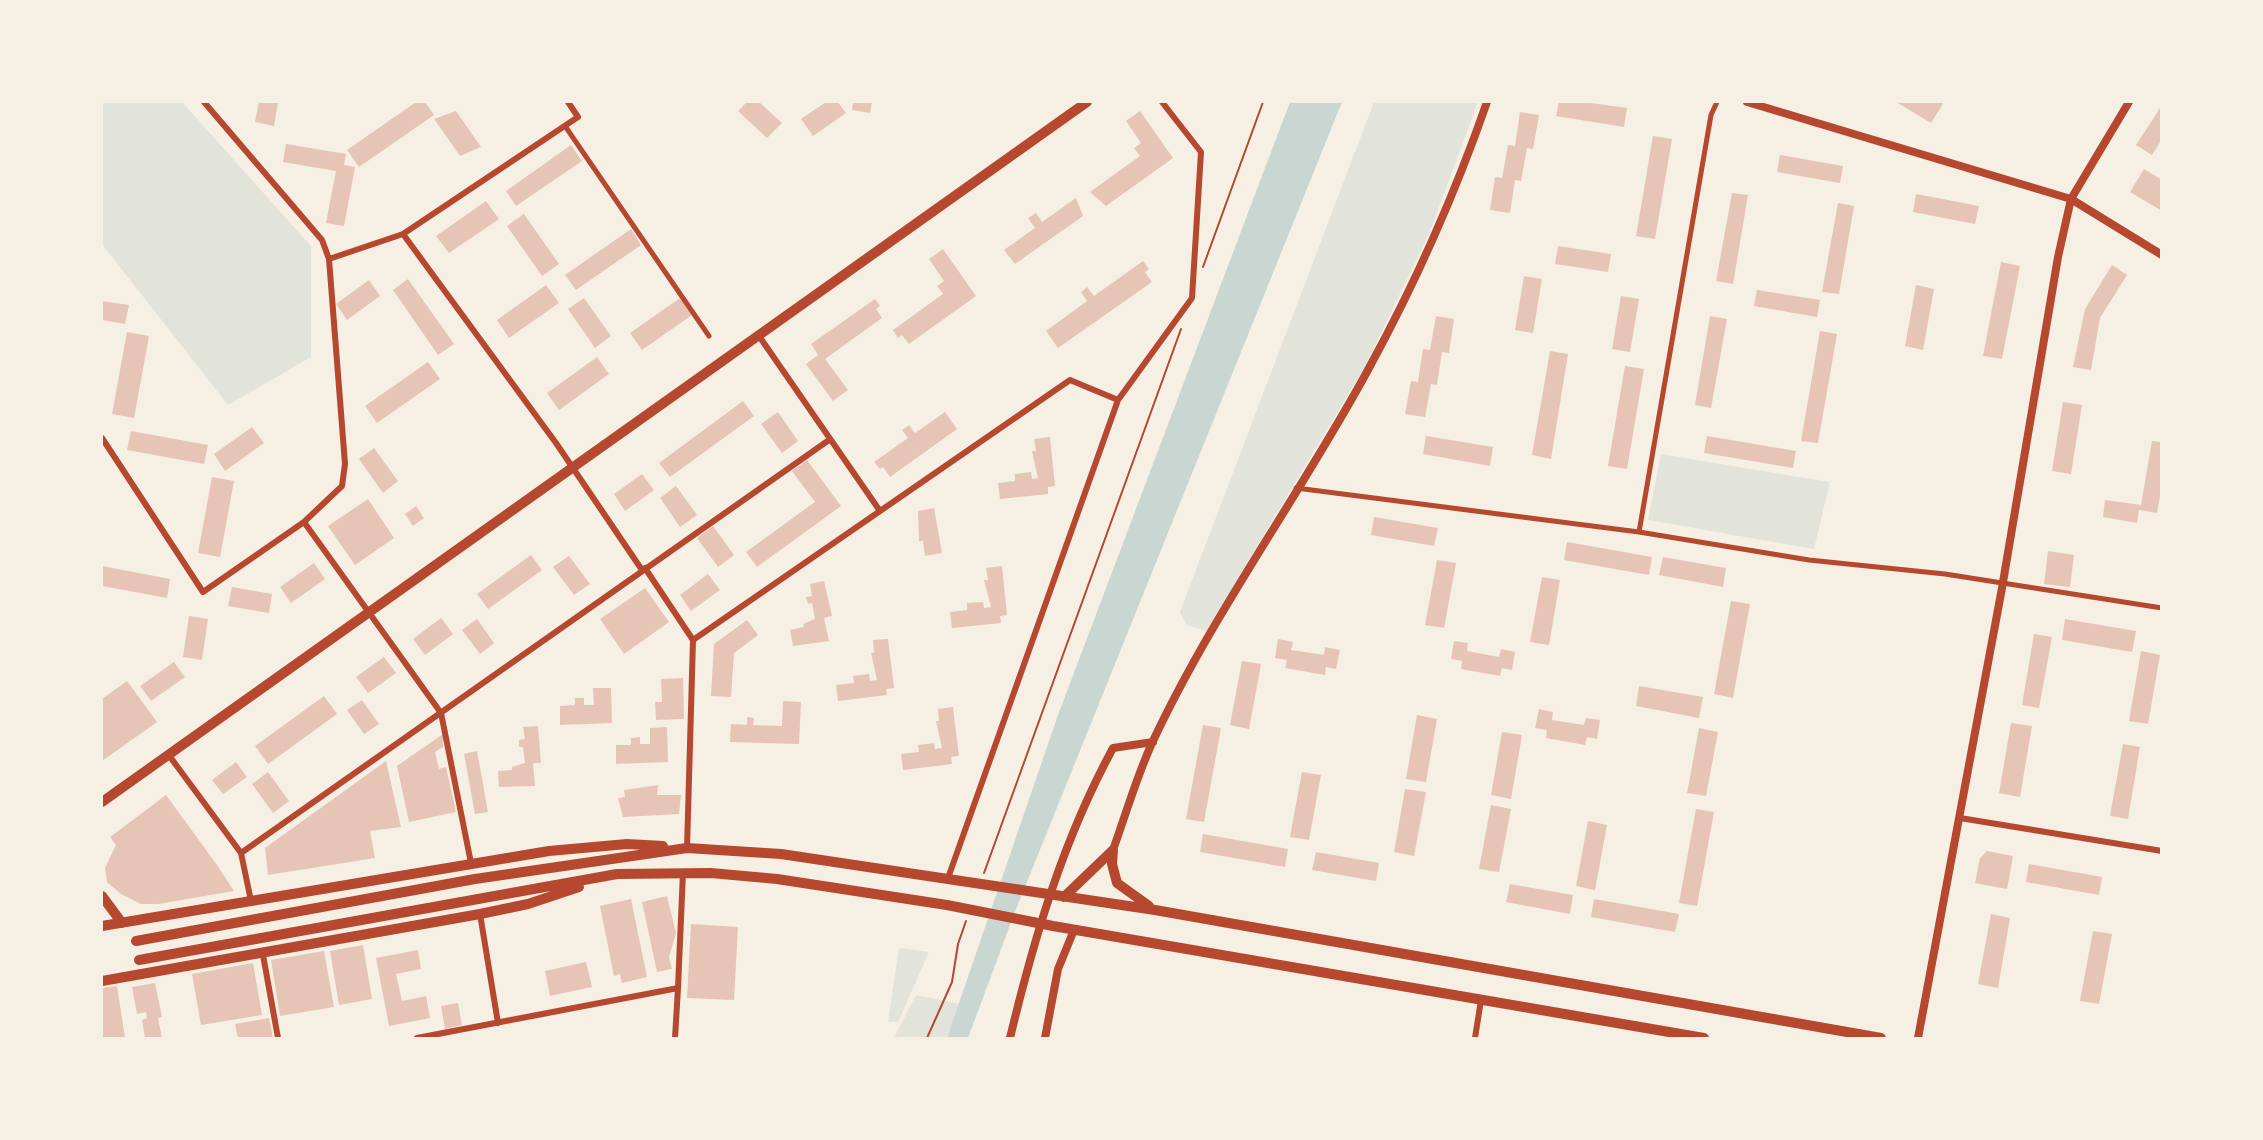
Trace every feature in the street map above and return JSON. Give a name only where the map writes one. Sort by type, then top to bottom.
[{"type":"main road","points":[[102,802],[570,466],[759,336],[1087,102]]},
{"type":"main road","points":[[102,928],[471,863],[549,851],[627,844],[780,855],[948,877],[1155,910],[1881,1038]]},
{"type":"main road","points":[[136,941],[475,879],[687,848]]},
{"type":"main road","points":[[1064,897],[1113,850]]},
{"type":"main road","points":[[1113,850],[1112,864],[1116,883],[1155,910]]},
{"type":"main road","points":[[139,960],[617,874],[683,872],[777,879],[947,905],[1074,930],[1704,1038]]},
{"type":"main road","points":[[102,981],[263,955],[480,914],[528,904],[617,874]]},
{"type":"main road","points":[[102,896],[122,923]]},
{"type":"street","points":[[102,438],[203,592],[304,522],[342,486],[345,464],[329,259],[322,240],[204,102]]},
{"type":"street","points":[[329,259],[403,234],[578,117],[568,102]]},
{"type":"street","points":[[948,877],[1118,400],[1192,298],[1200,152],[1162,102]]},
{"type":"street","points":[[1113,850],[1153,742],[1296,488],[1368,370],[1427,255],[1455,193],[1487,102]]},
{"type":"street","points":[[1639,532],[1711,115],[1717,102]]},
{"type":"street","points":[[1747,102],[2071,199],[2161,255]]},
{"type":"street","points":[[1918,1038],[1960,818],[2058,257],[2071,199],[2129,102]]},
{"type":"street","points":[[565,126],[709,336]]},
{"type":"street","points":[[403,234],[694,640],[687,848]]},
{"type":"street","points":[[759,336],[880,512]]},
{"type":"street","points":[[694,640],[1070,380],[1118,400]]},
{"type":"street","points":[[241,853],[829,440]]},
{"type":"street","points":[[1296,488],[1639,532],[1809,560],[1945,573],[2161,608]]},
{"type":"street","points":[[304,522],[370,609],[441,713],[471,863]]},
{"type":"street","points":[[1010,1038],[1031,953],[1087,795],[1113,748],[1153,742]]},
{"type":"street","points":[[168,754],[241,853],[251,901]]},
{"type":"street","points":[[1960,818],[2161,851]]},
{"type":"street","points":[[675,1038],[683,872]]},
{"type":"street","points":[[480,914],[498,1023]]},
{"type":"street","points":[[1045,1038],[1058,969],[1074,930]]},
{"type":"street","points":[[263,955],[278,1038]]},
{"type":"street","points":[[417,1038],[678,988]]},
{"type":"street","points":[[1475,1038],[1481,1000]]},
{"type":"path","points":[[1201,272],[1263,102]]},
{"type":"path","points":[[982,877],[1183,323]]},
{"type":"path","points":[[927,1038],[952,982],[958,944],[970,911]]},
{"type":"shaded area","points":[[102,102],[182,102],[311,246],[311,357],[228,405],[102,244]]},
{"type":"shaded area","points":[[1290,102],[1342,102],[1016,909],[968,1038],[947,1038],[1058,715]]},
{"type":"shaded area","points":[[1374,102],[1478,102],[1429,234],[1364,368],[1206,631],[1187,625],[1180,612]]},
{"type":"shaded area","points":[[1661,454],[1830,482],[1814,549],[1648,520]]},
{"type":"shaded area","points":[[899,948],[929,952],[898,1022],[888,1022]]},
{"type":"shaded area","points":[[916,995],[960,1004],[947,1038],[894,1038]]},
{"type":"building","points":[[259,102],[278,102],[274,126],[255,122]]},
{"type":"building","points":[[416,102],[425,102],[434,115],[359,167],[347,150]]},
{"type":"building","points":[[747,102],[759,102],[782,123],[767,138],[738,111]]},
{"type":"building","points":[[826,102],[838,102],[846,113],[813,136],[801,119]]},
{"type":"building","points":[[853,102],[872,102],[870,113],[852,110]]},
{"type":"building","points":[[1559,102],[1584,102],[1627,108],[1624,127],[1556,116]]},
{"type":"building","points":[[1896,102],[1944,102],[1931,123]]},
{"type":"building","points":[[2162,105],[2162,139],[2152,155],[2136,145]]},
{"type":"building","points":[[456,111],[481,147],[460,156],[434,119]]},
{"type":"building","points":[[1140,111],[1173,158],[1106,206],[1090,192],[1140,156],[1134,148],[1141,143],[1126,121]]},
{"type":"building","points":[[1520,112],[1539,115],[1533,149],[1527,148],[1521,181],[1515,180],[1510,213],[1490,210],[1495,177],[1502,178],[1508,145],[1515,146]]},
{"type":"building","points":[[1653,136],[1672,139],[1655,239],[1636,236]]},
{"type":"building","points":[[286,144],[346,154],[344,165],[355,167],[344,226],[326,223],[336,171],[283,162]]},
{"type":"building","points":[[571,145],[582,161],[516,206],[506,191]]},
{"type":"building","points":[[1780,155],[1843,166],[1840,183],[1777,172]]},
{"type":"building","points":[[2144,169],[2162,180],[2162,211],[2130,192]]},
{"type":"building","points":[[1732,193],[1748,195],[1733,284],[1716,281]]},
{"type":"building","points":[[1916,194],[1979,206],[1975,224],[1913,212]]},
{"type":"building","points":[[1076,198],[1083,216],[1015,264],[1004,250],[1035,228],[1028,218],[1036,213],[1042,222]]},
{"type":"building","points":[[486,201],[499,219],[449,253],[436,236]]},
{"type":"building","points":[[1838,203],[1854,206],[1839,294],[1822,292]]},
{"type":"building","points":[[524,214],[559,264],[542,276],[507,226]]},
{"type":"building","points":[[631,229],[641,245],[576,290],[565,275]]},
{"type":"building","points":[[1558,246],[1611,254],[1608,272],[1555,264]]},
{"type":"building","points":[[943,249],[976,296],[909,344],[902,335],[898,338],[893,330],[943,294],[937,286],[944,281],[929,259]]},
{"type":"building","points":[[1143,261],[1149,269],[1145,272],[1152,282],[1058,348],[1046,331],[1087,301],[1081,292],[1087,287],[1094,296]]},
{"type":"building","points":[[2001,262],[2020,266],[2002,359],[1983,356]]},
{"type":"building","points":[[2112,265],[2127,275],[2100,318],[2091,370],[2073,367],[2085,309]]},
{"type":"building","points":[[1524,276],[1542,279],[1533,333],[1515,330]]},
{"type":"building","points":[[408,279],[454,344],[438,355],[393,290]]},
{"type":"building","points":[[369,280],[380,296],[347,320],[336,304]]},
{"type":"building","points":[[546,285],[559,303],[509,338],[497,320]]},
{"type":"building","points":[[1916,285],[1934,289],[1923,350],[1905,346]]},
{"type":"building","points":[[1757,290],[1820,300],[1817,317],[1754,306]]},
{"type":"building","points":[[1621,296],[1639,299],[1630,352],[1612,349]]},
{"type":"building","points":[[584,298],[611,336],[595,348],[568,309]]},
{"type":"building","points":[[680,298],[692,315],[642,350],[630,333]]},
{"type":"building","points":[[875,299],[880,306],[876,309],[882,318],[825,359],[848,390],[833,401],[806,364],[818,355],[811,344]]},
{"type":"building","points":[[102,301],[129,305],[125,324],[102,320]]},
{"type":"building","points":[[1436,316],[1454,319],[1449,353],[1442,352],[1437,385],[1431,384],[1425,417],[1405,414],[1411,381],[1418,382],[1423,349],[1430,350]]},
{"type":"building","points":[[1710,316],[1727,319],[1711,408],[1695,405]]},
{"type":"building","points":[[1820,331],[1837,334],[1818,443],[1801,441]]},
{"type":"building","points":[[127,332],[149,336],[134,418],[112,414]]},
{"type":"building","points":[[1550,351],[1568,354],[1551,459],[1532,455]]},
{"type":"building","points":[[597,357],[609,374],[559,410],[547,393]]},
{"type":"building","points":[[428,362],[440,379],[377,423],[365,406]]},
{"type":"building","points":[[1625,366],[1644,369],[1627,469],[1608,466]]},
{"type":"building","points":[[743,401],[754,416],[670,477],[659,463]]},
{"type":"building","points":[[2063,402],[2082,405],[2071,474],[2052,471]]},
{"type":"building","points":[[778,412],[798,441],[782,453],[761,424]]},
{"type":"building","points":[[945,412],[957,429],[890,477],[883,467],[880,469],[874,462],[908,438],[902,430],[909,425],[915,433]]},
{"type":"building","points":[[252,427],[264,443],[225,471],[214,454]]},
{"type":"building","points":[[131,431],[208,445],[204,464],[127,450]]},
{"type":"building","points":[[1426,436],[1493,447],[1490,466],[1423,454]]},
{"type":"building","points":[[1707,436],[1796,451],[1793,468],[1704,453]]},
{"type":"building","points":[[1050,437],[1055,486],[1048,487],[1048,494],[1000,499],[998,483],[1015,481],[1015,474],[1031,472],[1032,479],[1038,478],[1032,451],[1036,451],[1034,439]]},
{"type":"building","points":[[2152,441],[2162,442],[2162,486],[2157,513],[2139,510],[2137,523],[2103,517],[2105,500],[2141,505]]},
{"type":"building","points":[[374,448],[398,481],[383,493],[359,459]]},
{"type":"building","points":[[807,460],[841,506],[757,567],[746,552],[815,502],[792,471]]},
{"type":"building","points":[[642,474],[654,490],[625,511],[614,494]]},
{"type":"building","points":[[212,477],[234,481],[220,557],[198,553]]},
{"type":"building","points":[[676,486],[697,515],[680,527],[660,498]]},
{"type":"building","points":[[368,499],[394,538],[355,565],[328,526]]},
{"type":"building","points":[[416,506],[424,518],[413,526],[405,514]]},
{"type":"building","points":[[934,508],[942,553],[925,556],[923,541],[919,541],[918,511]]},
{"type":"building","points":[[1374,517],[1438,528],[1434,546],[1371,535]]},
{"type":"building","points":[[713,526],[734,555],[718,567],[697,538]]},
{"type":"building","points":[[1567,542],[1652,557],[1649,575],[1564,560]]},
{"type":"building","points":[[2048,551],[2074,555],[2070,587],[2044,584]]},
{"type":"building","points":[[531,555],[542,570],[488,609],[477,594]]},
{"type":"building","points":[[569,556],[590,584],[574,595],[553,567]]},
{"type":"building","points":[[1663,557],[1726,568],[1723,587],[1659,575]]},
{"type":"building","points":[[1437,560],[1456,563],[1444,628],[1425,625]]},
{"type":"building","points":[[314,563],[325,579],[291,603],[280,587]]},
{"type":"building","points":[[102,566],[170,579],[167,598],[102,586]]},
{"type":"building","points":[[1002,566],[1007,615],[1000,616],[1001,623],[952,628],[950,612],[967,610],[967,603],[983,602],[984,608],[991,607],[984,580],[988,580],[986,568]]},
{"type":"building","points":[[708,574],[720,590],[691,611],[680,595]]},
{"type":"building","points":[[1542,577],[1560,580],[1549,645],[1530,642]]},
{"type":"building","points":[[824,581],[832,616],[824,618],[829,641],[793,646],[790,630],[804,627],[803,624],[815,619],[812,603],[808,604],[806,597],[812,596],[810,584]]},
{"type":"building","points":[[232,587],[272,594],[269,613],[228,606]]},
{"type":"building","points":[[645,588],[669,622],[624,654],[600,619]]},
{"type":"building","points":[[1731,601],[1750,604],[1733,698],[1714,694]]},
{"type":"building","points":[[189,616],[208,619],[202,660],[183,657]]},
{"type":"building","points":[[441,618],[453,634],[425,655],[413,639]]},
{"type":"building","points":[[477,619],[494,643],[480,654],[462,630]]},
{"type":"building","points":[[2065,619],[2136,631],[2132,652],[2062,640]]},
{"type":"building","points":[[747,620],[758,635],[734,653],[731,697],[711,696],[714,644]]},
{"type":"building","points":[[2034,634],[2052,637],[2039,708],[2022,705]]},
{"type":"building","points":[[888,639],[894,688],[886,689],[887,695],[838,701],[836,685],[854,683],[853,676],[869,674],[870,681],[877,680],[871,653],[874,653],[873,640]]},
{"type":"building","points":[[1278,639],[1293,642],[1291,650],[1324,655],[1325,647],[1340,650],[1336,669],[1326,667],[1325,675],[1285,668],[1287,660],[1275,658]]},
{"type":"building","points":[[1454,641],[1468,643],[1467,651],[1499,657],[1501,649],[1515,652],[1512,670],[1502,668],[1500,676],[1461,669],[1462,661],[1451,659]]},
{"type":"building","points":[[2141,651],[2160,655],[2148,724],[2129,721]]},
{"type":"building","points":[[384,657],[396,673],[368,693],[356,677]]},
{"type":"building","points":[[1242,661],[1261,664],[1249,729],[1230,725]]},
{"type":"building","points":[[174,662],[185,677],[151,701],[140,686]]},
{"type":"building","points":[[683,678],[684,719],[656,720],[655,702],[662,702],[661,679]]},
{"type":"building","points":[[127,681],[157,722],[102,761],[102,699]]},
{"type":"building","points":[[1639,686],[1703,697],[1699,718],[1636,706]]},
{"type":"building","points":[[593,688],[611,688],[612,723],[560,725],[560,706],[575,705],[575,698],[584,698],[584,705],[594,705]]},
{"type":"building","points":[[324,696],[337,714],[268,764],[255,746]]},
{"type":"building","points":[[362,700],[379,724],[364,734],[347,710]]},
{"type":"building","points":[[783,701],[801,702],[799,744],[730,742],[731,724],[747,725],[747,717],[754,718],[753,725],[782,726]]},
{"type":"building","points":[[953,707],[959,756],[951,757],[952,764],[903,770],[901,754],[919,752],[918,745],[934,743],[935,749],[942,748],[936,721],[939,721],[938,709]]},
{"type":"building","points":[[1539,709],[1553,712],[1552,720],[1584,725],[1586,718],[1600,720],[1597,739],[1587,737],[1585,745],[1546,738],[1547,730],[1535,728]]},
{"type":"building","points":[[1417,715],[1437,719],[1426,782],[1406,779]]},
{"type":"building","points":[[2011,723],[2032,726],[2020,797],[1999,793]]},
{"type":"building","points":[[1203,725],[1221,728],[1204,822],[1186,819]]},
{"type":"building","points":[[538,726],[541,763],[533,763],[535,786],[499,787],[498,771],[512,770],[512,767],[525,763],[523,747],[519,747],[519,740],[525,739],[523,727]]},
{"type":"building","points":[[667,727],[668,762],[616,764],[616,745],[631,745],[631,738],[640,737],[640,744],[650,744],[650,728]]},
{"type":"building","points":[[1699,728],[1718,732],[1706,796],[1687,793]]},
{"type":"building","points":[[1502,732],[1522,735],[1511,799],[1491,795]]},
{"type":"building","points":[[443,734],[443,747],[435,752],[439,769],[446,767],[456,812],[409,822],[397,766]]},
{"type":"building","points":[[2123,744],[2140,747],[2128,819],[2110,816]]},
{"type":"building","points":[[477,751],[488,812],[475,814],[464,754]]},
{"type":"building","points":[[386,761],[401,827],[370,831],[375,858],[268,875],[265,848]]},
{"type":"building","points":[[236,762],[247,777],[223,794],[212,780]]},
{"type":"building","points":[[268,772],[289,801],[273,813],[252,784]]},
{"type":"building","points":[[1302,772],[1321,775],[1309,840],[1290,837]]},
{"type":"building","points":[[658,785],[657,795],[681,795],[679,814],[623,817],[618,798],[625,797],[624,790]]},
{"type":"building","points":[[1405,789],[1426,792],[1414,856],[1394,852]]},
{"type":"building","points":[[166,795],[234,891],[158,904],[141,904],[121,894],[107,882],[105,868],[116,845],[110,837]]},
{"type":"building","points":[[1491,805],[1511,809],[1499,872],[1479,869]]},
{"type":"building","points":[[1696,809],[1714,812],[1697,906],[1679,903]]},
{"type":"building","points":[[1588,821],[1607,825],[1595,890],[1576,886]]},
{"type":"building","points":[[1203,834],[1288,849],[1285,867],[1200,852]]},
{"type":"building","points":[[1987,851],[2013,856],[2007,889],[1975,883],[1980,858]]},
{"type":"building","points":[[1316,852],[1379,863],[1376,881],[1312,870]]},
{"type":"building","points":[[2029,864],[2102,877],[2099,895],[2026,882]]},
{"type":"building","points":[[1510,884],[1573,895],[1570,914],[1506,902]]},
{"type":"building","points":[[667,896],[676,933],[669,957],[672,969],[657,972],[642,902]]},
{"type":"building","points":[[631,899],[647,977],[622,983],[620,974],[614,976],[600,906]]},
{"type":"building","points":[[1594,899],[1679,914],[1675,932],[1591,917]]},
{"type":"building","points":[[1991,914],[2010,918],[1998,988],[1978,984]]},
{"type":"building","points":[[691,924],[738,927],[734,1000],[687,998]]},
{"type":"building","points":[[2093,931],[2112,934],[2099,1004],[2080,1001]]},
{"type":"building","points":[[363,945],[372,999],[339,1005],[330,951]]},
{"type":"building","points":[[418,950],[421,969],[396,974],[402,1001],[426,996],[430,1018],[389,1026],[376,958]]},
{"type":"building","points":[[324,951],[334,1007],[280,1016],[271,960]]},
{"type":"building","points":[[586,962],[592,987],[550,996],[545,971]]},
{"type":"building","points":[[253,963],[262,1015],[201,1025],[192,974]]},
{"type":"building","points":[[155,983],[162,1017],[158,1018],[162,1038],[145,1038],[142,1020],[147,1018],[146,1012],[137,1014],[132,987]]},
{"type":"building","points":[[117,986],[125,1038],[102,1038],[102,988]]},
{"type":"building","points":[[458,1003],[462,1025],[445,1029],[441,1006]]},
{"type":"building","points":[[269,1018],[273,1038],[238,1038],[235,1024]]}]
